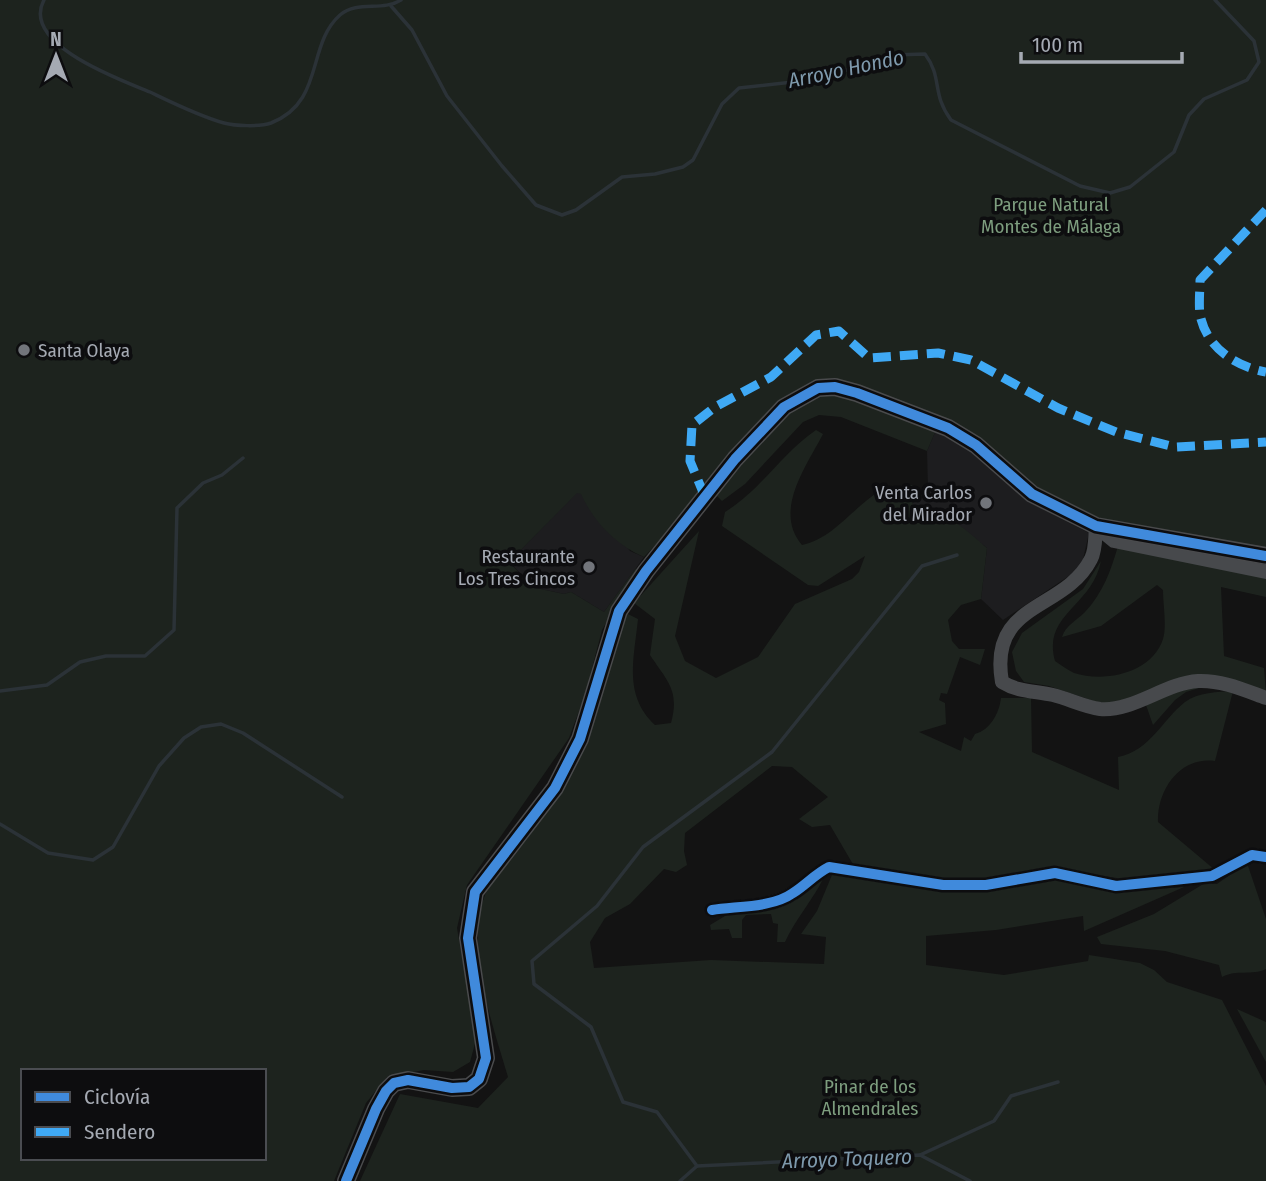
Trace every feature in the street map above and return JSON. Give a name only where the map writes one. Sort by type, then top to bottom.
[{"type":"main road","points":[[346,1181],[376,1109],[394,1083],[408,1080],[452,1088],[469,1087],[480,1079],[486,1058],[468,938],[475,892],[555,788],[580,739],[619,611],[646,571],[727,468],[784,407],[818,388],[835,387],[925,418],[976,445],[1051,506],[1096,526],[1266,556]]},
{"type":"street","points":[[1096,526],[1114,541],[1266,572]]},
{"type":"street","points":[[1096,526],[1093,557],[1080,575],[1021,615],[1005,636],[998,657],[1002,682],[1016,691],[1055,696],[1101,709],[1121,706],[1178,684],[1197,681],[1219,682],[1266,698]]},
{"type":"street","points":[[712,910],[771,902],[793,894],[813,875],[829,867],[943,885],[986,885],[1055,873],[1116,886],[1212,876],[1252,855],[1266,857]]},
{"type":"shaded area","points":[[936,430],[963,445],[1044,510],[1089,533],[1081,568],[1003,620],[981,599],[987,548],[943,515],[914,510],[912,500],[923,496],[928,488],[927,451]]},
{"type":"shaded area","points":[[579,490],[630,551],[644,557],[604,612],[571,592],[564,594],[536,588],[531,579],[527,580],[509,562]]},
{"type":"green space","name":"Parque Natural Montes de Málaga","points":[[0,0],[1266,0],[1266,567],[1117,538],[1044,495],[972,434],[813,382],[644,557],[624,546],[606,531],[581,494],[577,493],[509,562],[526,580],[530,579],[536,588],[564,594],[571,592],[604,612],[636,568],[640,573],[619,600],[602,630],[585,695],[569,738],[467,885],[457,928],[476,1040],[470,1062],[453,1072],[424,1070],[387,1077],[366,1103],[334,1181],[0,1181]]},
{"type":"green space","points":[[837,394],[936,430],[927,451],[841,417],[819,415],[803,422],[745,484],[722,501],[716,495],[761,439],[789,411],[802,401],[815,396]]},
{"type":"green space","name":"Pinar de los Almendrales","points":[[816,430],[823,434],[801,475],[791,504],[794,532],[802,545],[824,536],[880,491],[912,485],[923,496],[912,500],[914,510],[944,516],[987,548],[981,599],[961,605],[948,620],[952,641],[959,649],[985,649],[980,665],[960,657],[947,694],[941,693],[939,700],[945,703],[946,724],[919,732],[961,751],[964,737],[971,741],[975,734],[985,729],[993,720],[1001,698],[1031,698],[1032,752],[1119,790],[1118,757],[1147,742],[1190,699],[1208,693],[1233,691],[1215,761],[1202,761],[1181,770],[1166,787],[1159,810],[1158,822],[1215,870],[1136,881],[1052,868],[983,880],[940,879],[854,866],[830,825],[812,827],[799,819],[828,797],[792,767],[772,766],[685,833],[684,851],[687,865],[676,872],[664,869],[630,904],[605,918],[590,942],[594,968],[711,960],[824,964],[826,937],[801,934],[817,911],[834,870],[944,889],[988,890],[1056,877],[1117,891],[1184,887],[1084,931],[1083,916],[996,930],[926,936],[926,965],[1004,975],[1088,961],[1089,955],[1140,963],[1154,970],[1167,982],[1222,1000],[1266,1086],[1266,1181],[360,1181],[400,1094],[478,1108],[508,1077],[482,984],[478,935],[480,912],[490,883],[526,840],[560,791],[577,759],[592,723],[626,613],[638,619],[633,676],[638,701],[655,725],[671,723],[673,694],[650,655],[655,619],[634,603],[699,531],[675,636],[685,661],[716,678],[758,657],[795,604],[852,579],[859,572],[865,556],[818,586],[808,585],[722,526],[725,512]]},
{"type":"green space","points":[[1118,546],[1266,576],[1266,597],[1221,587],[1224,656],[1264,668],[1266,694],[1228,681],[1103,704],[1049,686],[1024,682],[1016,671],[1012,652],[1022,633],[1083,589],[1101,561],[1096,577],[1055,632],[1055,661],[1074,673],[1113,676],[1138,667],[1157,651],[1163,639],[1165,621],[1163,590],[1157,585],[1101,626],[1062,637],[1102,589]]},
{"type":"green space","points":[[1209,685],[1186,692],[1175,700],[1153,725],[1146,705],[1187,686]]},
{"type":"green space","points":[[1247,863],[1266,919],[1266,969],[1222,977],[1219,965],[1165,951],[1101,944],[1097,937],[1154,914],[1205,883],[1217,884]]},
{"type":"green space","points":[[824,877],[785,942],[777,942],[778,924],[773,923],[771,914],[746,915],[742,920],[742,938],[732,938],[729,929],[711,930],[710,925],[730,913]]},
{"type":"green space","points":[[1237,1009],[1266,1022],[1266,1062]]},
{"type":"waterway","points":[[44,0],[40,16],[46,31],[77,58],[196,113],[224,123],[248,126],[271,123],[288,114],[300,101],[308,88],[322,42],[329,27],[340,15],[354,8],[386,5],[401,0]]},
{"type":"waterway","name":"Arroyo Hondo","points":[[391,6],[412,30],[447,96],[502,166],[536,205],[562,215],[576,210],[622,177],[655,174],[683,167],[693,160],[722,104],[739,88],[819,79],[892,55],[925,54],[934,71],[941,102],[951,120],[1080,186],[1110,193],[1130,187],[1174,152],[1189,115],[1204,99],[1247,80],[1259,62],[1254,41],[1215,0]]},
{"type":"waterway","points":[[0,691],[47,685],[80,662],[106,656],[145,656],[174,630],[177,508],[203,483],[222,475],[243,458]]},
{"type":"waterway","points":[[697,1166],[657,1112],[623,1102],[591,1027],[534,984],[532,961],[597,906],[643,847],[772,752],[922,566],[957,555]]},
{"type":"waterway","points":[[0,824],[48,853],[93,860],[113,847],[159,766],[184,738],[201,727],[221,724],[243,733],[342,797]]},
{"type":"waterway","points":[[920,1155],[994,1121],[1011,1096],[1058,1082]]},
{"type":"waterway","name":"Arroyo Toquero","points":[[680,1181],[697,1166],[920,1155],[970,1181]]},
{"type":"marked path","points":[[1266,210],[1200,280],[1199,305],[1205,330],[1218,348],[1235,361],[1266,372]]},
{"type":"marked path","points":[[705,497],[690,461],[692,425],[715,407],[771,377],[816,335],[839,331],[869,358],[938,353],[971,360],[1058,408],[1116,432],[1175,447],[1266,442]]},
{"type":"cycle path","points":[[346,1181],[376,1109],[394,1083],[408,1080],[452,1088],[469,1087],[479,1079],[486,1058],[468,938],[475,892],[555,788],[580,739],[619,611],[646,571],[735,459],[784,407],[818,388],[835,387],[857,393],[948,428],[976,445],[1032,494],[1096,526],[1266,556]]},
{"type":"cycle path","points":[[712,910],[754,906],[785,898],[829,867],[943,885],[986,885],[1055,873],[1116,886],[1212,876],[1252,855],[1266,857]]},
{"type":"place","name":"Santa Olaya","points":[[24,350]]},
{"type":"place","name":"Venta Carlos del Mirador","points":[[986,503]]},
{"type":"place","name":"Restaurante Los Tres Cincos","points":[[589,567]]}]
